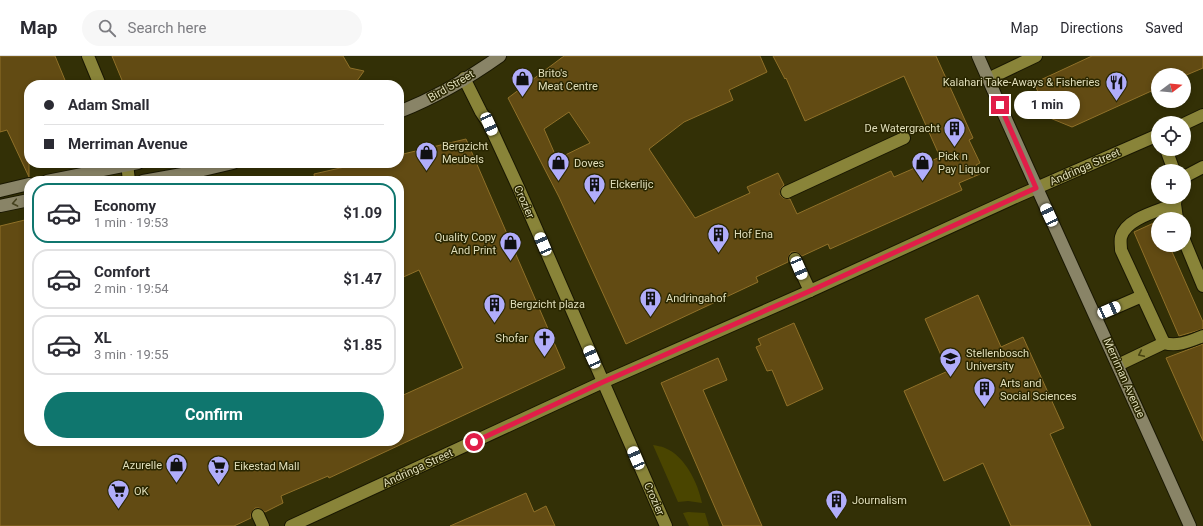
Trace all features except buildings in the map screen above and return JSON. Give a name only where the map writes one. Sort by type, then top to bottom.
[{"type":"street","points":[[88,56],[98,80]]},
{"type":"street","name":"Bird Street","points":[[404,110],[415,106],[500,56]]},
{"type":"street","name":"Merriman Avenue","points":[[978,56],[1036,188],[1096,316],[1190,526]]},
{"type":"street","points":[[988,79],[1036,56]]},
{"type":"street","name":"Crozier","points":[[464,78],[492,131],[666,526]]},
{"type":"street","points":[[1191,121],[1203,115]]},
{"type":"street","points":[[787,192],[904,138]]},
{"type":"street","name":"Andringa Street","points":[[291,526],[603,382],[1151,138]]},
{"type":"street","points":[[1191,173],[1203,167]]},
{"type":"street","points":[[72,176],[111,168]]},
{"type":"street","points":[[171,176],[212,168]]},
{"type":"street","points":[[0,191],[24,185]]},
{"type":"street","points":[[0,206],[24,201]]},
{"type":"street","points":[[1164,343],[1121,250],[1121,237],[1128,225],[1135,220],[1169,204]]},
{"type":"street","points":[[1189,252],[1203,286]]},
{"type":"street","points":[[795,259],[810,291]]},
{"type":"street","points":[[1096,316],[1142,296]]},
{"type":"street","points":[[1118,365],[1164,343],[1170,345],[1180,345],[1203,336]]},
{"type":"shaded area","points":[[653,445],[664,447],[679,457],[690,471],[694,479],[702,503],[688,501],[678,502]]},
{"type":"shaded area","points":[[683,513],[705,513],[709,526],[689,526]]},
{"type":"place","name":"Brito's Meat Centre","points":[[522,98]]},
{"type":"place","name":"Kalahari Take-Aways & Fisheries","points":[[1116,102]]},
{"type":"place","name":"De Watergracht","points":[[955,148]]},
{"type":"place","name":"Bergzicht Meubels","points":[[427,172]]},
{"type":"place","name":"Doves","points":[[559,182]]},
{"type":"place","name":"Pick n Pay Liquor","points":[[923,182]]},
{"type":"place","name":"Elckerlijc","points":[[595,204]]},
{"type":"place","name":"Hof Ena","points":[[718,254]]},
{"type":"place","name":"Quality Copy And Print","points":[[511,262]]},
{"type":"place","name":"Andringahof","points":[[651,318]]},
{"type":"place","name":"Bergzicht plaza","points":[[495,324]]},
{"type":"place","name":"Shofar","points":[[544,358]]},
{"type":"place","name":"Stellenbosch University","points":[[951,378]]},
{"type":"place","name":"Arts and Social Sciences","points":[[984,408]]},
{"type":"place","name":"Azurelle","points":[[177,484]]},
{"type":"place","name":"Eikestad Mall","points":[[218,486]]},
{"type":"place","name":"OK","points":[[119,510]]},
{"type":"place","name":"Journalism","points":[[837,520]]},
{"type":"route","points":[[474,442],[603,382],[810,291],[1036,188],[1000,105]]}]
